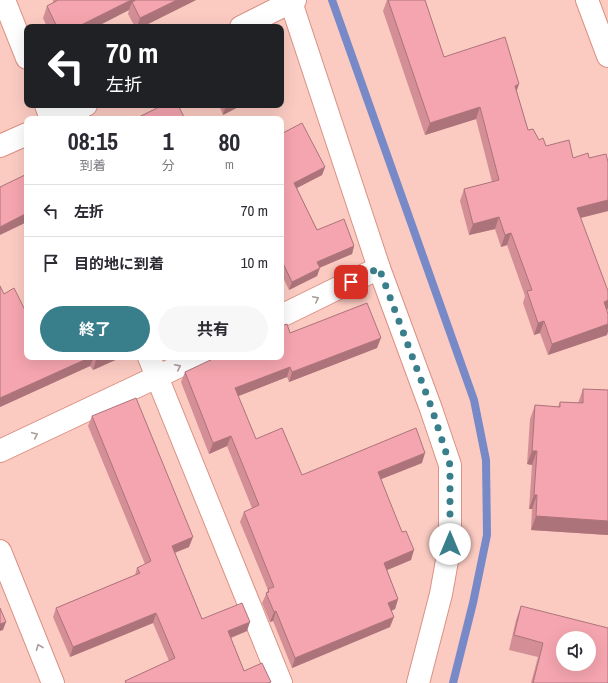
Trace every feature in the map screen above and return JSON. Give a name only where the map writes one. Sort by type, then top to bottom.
[{"type":"street","points":[[4,0],[24,50]]},
{"type":"street","points":[[587,0],[608,56]]},
{"type":"street","points":[[247,24],[292,1],[379,268],[432,409],[450,465],[450,544],[441,594],[418,683]]},
{"type":"street","points":[[64,116],[80,108]]},
{"type":"street","points":[[0,146],[24,135]]},
{"type":"street","points":[[284,315],[379,268]]},
{"type":"street","points":[[150,360],[280,683]]},
{"type":"street","points":[[0,451],[193,360]]},
{"type":"street","points":[[0,551],[53,683]]},
{"type":"building","points":[[58,0],[131,0],[83,24],[56,24],[47,6]]},
{"type":"building","points":[[136,0],[177,0],[140,18],[132,2]]},
{"type":"building","points":[[388,0],[425,0],[444,57],[505,37],[519,84],[515,86],[528,130],[533,129],[539,140],[543,138],[546,146],[569,140],[573,158],[588,153],[589,158],[606,154],[608,162],[608,200],[577,208],[608,291],[608,300],[604,302],[608,314],[608,324],[552,344],[544,321],[538,323],[527,291],[532,290],[511,233],[505,235],[499,217],[473,224],[464,189],[499,180],[480,107],[430,123]]},
{"type":"building","points":[[157,108],[180,108],[184,116],[141,116]]},
{"type":"building","points":[[302,123],[325,167],[294,183],[317,230],[344,219],[354,246],[317,262],[320,268],[292,282],[284,265],[284,132]]},
{"type":"building","points":[[24,175],[24,215],[0,227],[0,187]]},
{"type":"building","points":[[0,286],[4,294],[14,288],[24,308],[24,360],[84,360],[0,398]]},
{"type":"building","points":[[367,303],[381,338],[292,372],[290,367],[235,388],[256,439],[282,428],[302,475],[416,428],[425,453],[378,472],[402,532],[406,531],[414,550],[384,563],[398,599],[388,603],[394,617],[295,658],[276,611],[274,612],[266,593],[269,592],[268,589],[274,587],[244,512],[259,505],[231,436],[213,443],[185,372],[211,360],[284,360],[284,325],[287,324],[290,333]]},
{"type":"building","points":[[583,389],[608,390],[608,521],[536,516],[537,495],[534,495],[537,451],[532,451],[535,405],[560,407],[560,402],[583,403]]},
{"type":"building","points":[[136,398],[193,537],[172,546],[202,619],[242,603],[250,622],[228,631],[244,671],[262,663],[271,682],[126,683],[125,681],[175,658],[156,613],[73,647],[56,608],[140,573],[137,568],[151,561],[92,416]]},
{"type":"building","points":[[521,606],[608,628],[608,683],[533,683],[543,643],[514,635]]},
{"type":"building","points":[[0,608],[6,622],[0,624]]},
{"type":"waterway","points":[[332,0],[474,400],[486,460],[487,535],[473,603],[453,683]]},
{"type":"route","points":[[351,282],[379,268],[432,409],[450,465],[450,544]]}]
